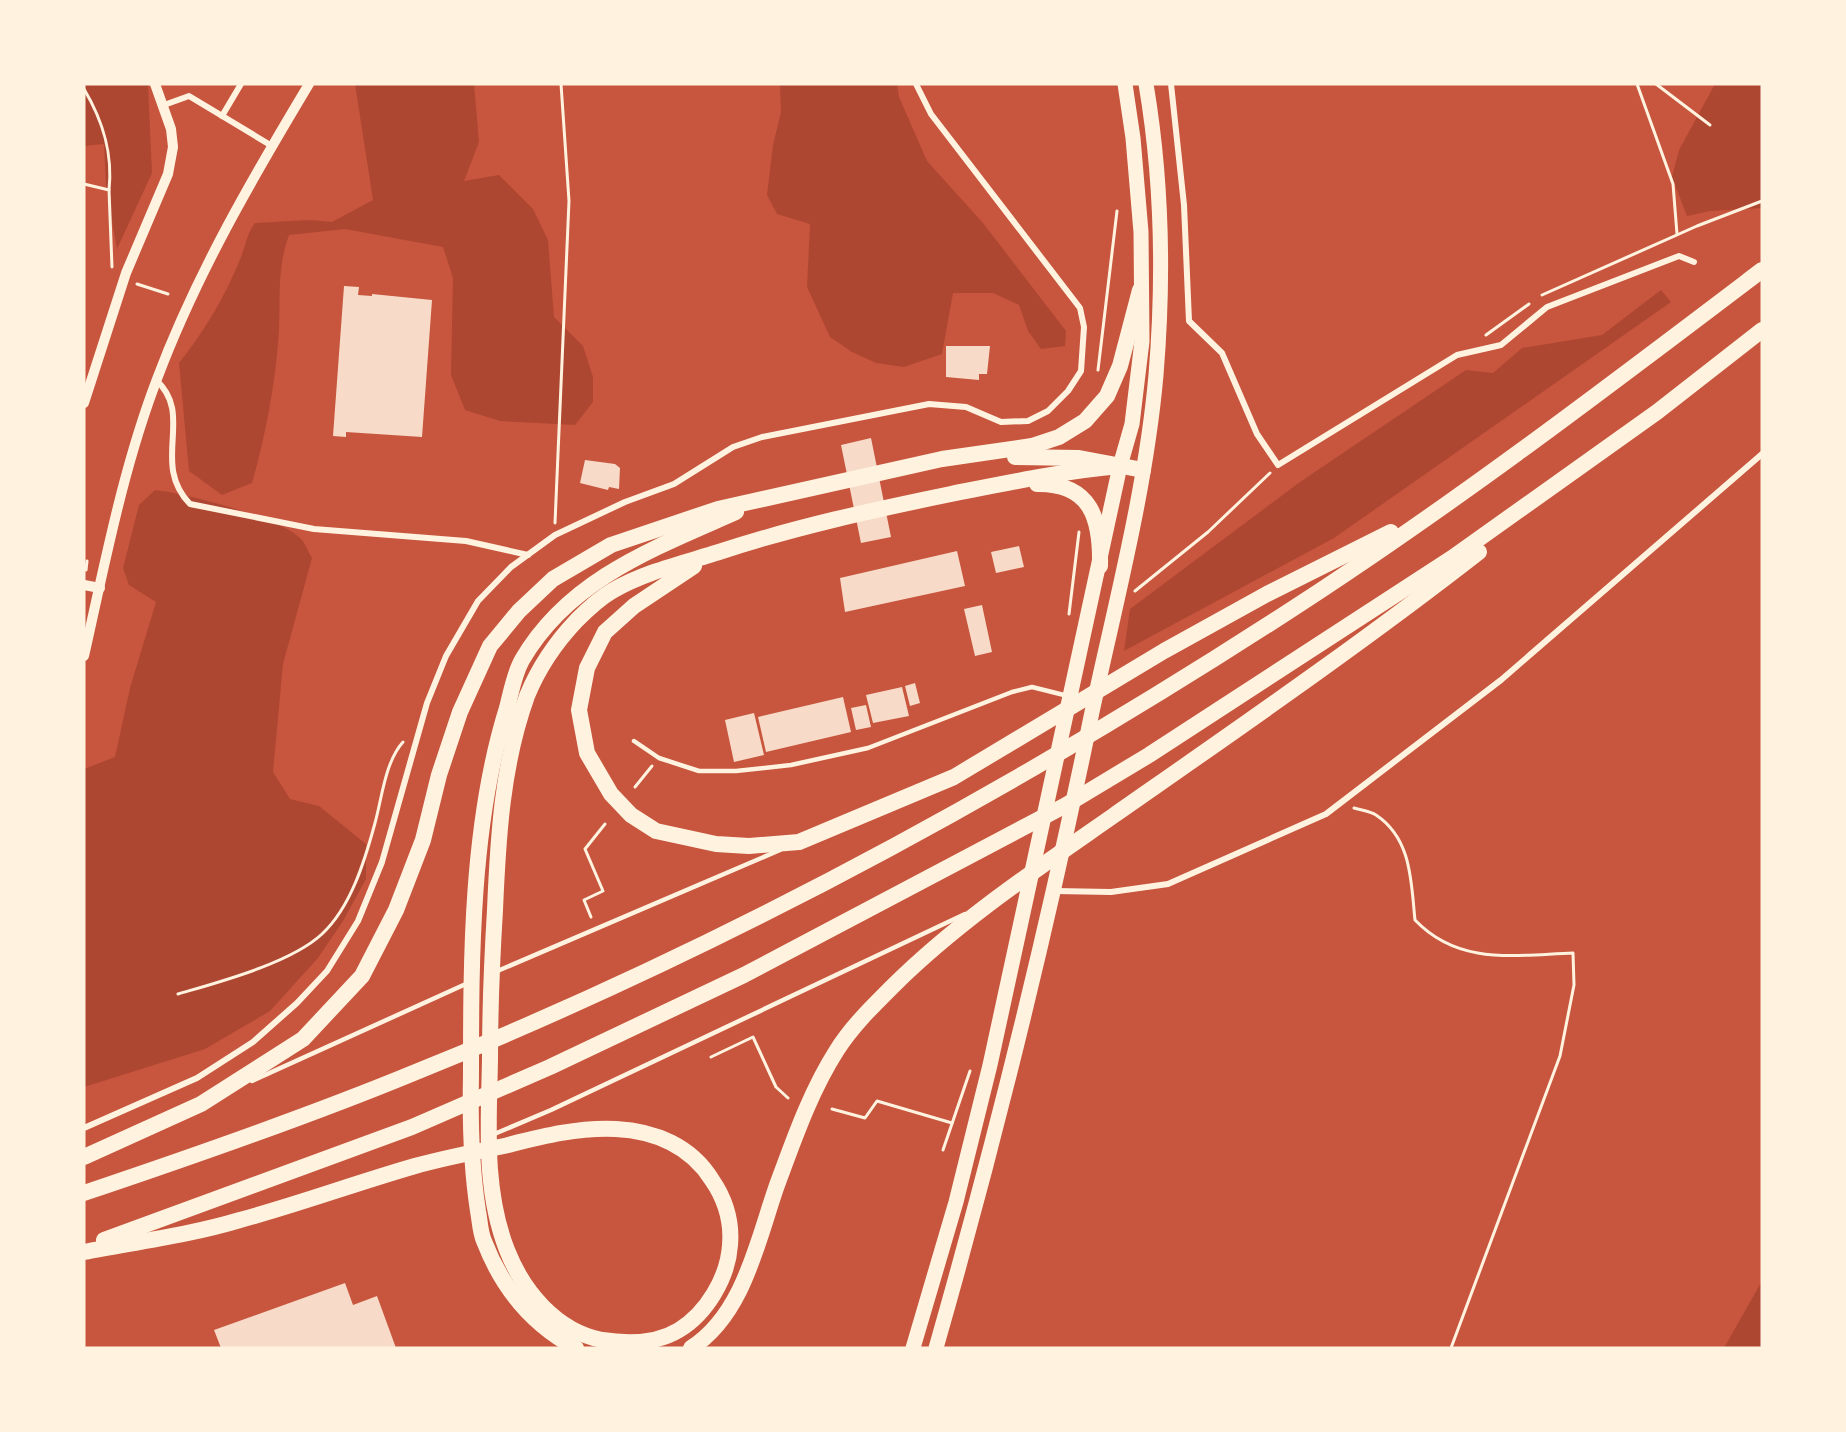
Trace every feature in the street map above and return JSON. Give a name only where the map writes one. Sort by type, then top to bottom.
[{"type":"highway","points":[[84,1193],[209,1151],[411,1074],[549,1015],[737,926],[877,856],[1162,690],[1283,615],[1452,501],[1554,428],[1762,270]]},
{"type":"highway","points":[[84,1157],[201,1104],[303,1039],[362,976],[396,910],[423,840],[439,775],[460,712],[490,646],[519,611],[571,566],[611,545],[688,518],[785,492],[942,459],[1039,444],[1059,437],[1085,421],[1107,396],[1117,373],[1140,290]]},
{"type":"highway","points":[[691,1348],[704,1340],[723,1317],[742,1282],[807,1110],[836,1051],[863,1016],[927,952],[990,902],[1323,668],[1453,572],[1762,330]]},
{"type":"highway","points":[[84,1247],[412,1127],[550,1067],[744,975],[971,856],[1149,755],[1452,558],[1657,412]]},
{"type":"highway","points":[[942,459],[1079,458],[1143,470]]},
{"type":"highway","points":[[84,1252],[234,1222],[417,1166],[557,1133],[599,1129],[643,1132],[676,1144],[694,1156],[709,1173],[720,1191],[727,1212],[730,1252],[712,1297],[696,1317],[680,1330],[660,1339],[637,1343],[593,1338],[552,1316],[533,1296],[518,1275],[500,1230],[491,1187],[489,1162],[491,993],[499,819],[513,746],[528,693],[549,655],[577,620],[611,592],[650,574],[774,534],[860,513],[1074,470],[1120,466]]},
{"type":"highway","points":[[1000,484],[1055,484],[1075,492],[1090,506],[1098,522],[1100,566]]},
{"type":"highway","points":[[576,1348],[528,1316],[504,1284],[483,1238],[474,1189],[470,1141],[471,1001],[484,815],[498,736],[521,662],[549,622],[583,591],[635,557],[785,492]]},
{"type":"highway","points":[[713,554],[633,606],[605,632],[587,669],[579,710],[586,753],[618,801],[631,815],[656,831],[716,844],[749,846],[799,842],[954,777],[1164,651],[1267,594],[1452,501]]},
{"type":"main road","points":[[913,1348],[956,1202],[990,1065],[1120,466],[1132,424],[1142,341],[1141,232],[1133,138],[1125,84]]},
{"type":"main road","points":[[936,1348],[976,1207],[1055,891],[1143,470],[1156,376],[1161,269],[1155,135],[1146,84]]},
{"type":"street","points":[[84,403],[126,273],[168,174],[173,147],[171,129],[155,84]]},
{"type":"street","points":[[222,116],[241,84]]},
{"type":"street","points":[[84,656],[124,482],[156,380],[180,322],[217,244],[309,84]]},
{"type":"street","points":[[84,1128],[197,1078],[253,1042],[297,1003],[327,971],[358,921],[382,862],[419,731],[446,656],[478,601],[511,567],[555,536],[625,502],[674,484],[733,447],[762,436],[928,404],[966,407],[1001,422],[1028,421],[1048,411],[1068,391],[1080,371],[1084,350],[1084,327],[1080,308],[931,114],[916,84]]},
{"type":"street","points":[[1171,84],[1184,205],[1188,321],[1222,353],[1257,434],[1278,465],[1457,355],[1501,345],[1547,307],[1679,256],[1694,262]]},
{"type":"street","points":[[164,105],[189,96],[272,146]]},
{"type":"street","points":[[156,380],[165,388],[173,407],[171,472],[180,494],[190,504],[314,529],[456,540],[528,555]]},
{"type":"street","points":[[1055,891],[1111,892],[1168,884],[1326,814],[1501,680],[1762,454]]},
{"type":"street","points":[[84,585],[99,588]]},
{"type":"lane","points":[[634,741],[659,758],[699,771],[736,771],[791,765],[867,748],[1012,692],[1032,687],[1069,697]]},
{"type":"lane","points":[[485,976],[799,842]]},
{"type":"lane","points":[[469,1144],[551,1110],[990,902]]},
{"type":"lane","points":[[201,1104],[474,980]]},
{"type":"lane","points":[[417,1166],[459,1148]]},
{"type":"path","points":[[555,536],[569,201],[561,84]]},
{"type":"path","points":[[1637,84],[1673,184],[1677,234]]},
{"type":"path","points":[[1656,84],[1710,125]]},
{"type":"path","points":[[84,89],[104,129],[112,168],[109,190],[112,275]]},
{"type":"path","points":[[84,184],[109,190]]},
{"type":"path","points":[[135,283],[168,294]]},
{"type":"path","points":[[1135,592],[1208,532],[1278,465]]},
{"type":"path","points":[[86,570],[87,561]]},
{"type":"path","points":[[178,994],[257,969],[294,952],[322,934],[340,910],[358,875],[397,748],[406,737],[419,731]]},
{"type":"path","points":[[635,787],[659,758]]},
{"type":"path","points":[[1339,804],[1375,814],[1397,837],[1408,856],[1415,920],[1447,946],[1486,955],[1572,953],[1575,985],[1560,1056],[1451,1348]]},
{"type":"path","points":[[591,917],[584,900],[603,891],[585,849],[605,824]]},
{"type":"path","points":[[711,1057],[753,1037],[776,1087],[788,1098]]},
{"type":"path","points":[[832,1109],[865,1118],[877,1101],[952,1123]]},
{"type":"shaded area","points":[[84,84],[148,84],[152,173],[117,249],[106,186],[104,144],[84,146]]},
{"type":"shaded area","points":[[355,84],[474,84],[479,142],[464,181],[499,175],[533,209],[548,240],[554,317],[583,346],[593,377],[593,402],[575,425],[500,421],[465,410],[451,375],[453,278],[443,247],[345,229],[289,235],[280,276],[279,329],[274,379],[257,466],[252,483],[222,495],[189,471],[179,363],[206,326],[221,299],[255,223],[310,220],[332,222],[373,200]]},
{"type":"shaded area","points":[[780,84],[897,84],[899,97],[927,161],[983,223],[1066,331],[1065,346],[1041,349],[1028,331],[1019,305],[993,293],[953,293],[942,354],[904,367],[876,363],[852,352],[830,337],[807,287],[810,224],[777,214],[767,195],[773,145],[781,112]]},
{"type":"shaded area","points":[[1715,84],[1762,84],[1762,208],[1710,211],[1687,216],[1672,177],[1679,150]]},
{"type":"shaded area","points":[[1661,290],[1671,302],[1334,538],[1124,651],[1130,609],[1300,482],[1466,370],[1493,373],[1522,348],[1602,335]]},
{"type":"shaded area","points":[[155,490],[209,501],[273,522],[290,530],[305,545],[312,558],[283,664],[273,772],[290,799],[319,806],[366,844],[366,879],[343,921],[318,958],[270,1011],[205,1049],[84,1087],[84,769],[115,757],[130,688],[156,602],[129,585],[123,568],[139,505]]},
{"type":"shaded area","points":[[1762,1281],[1762,1348],[1724,1348]]},
{"type":"building","points":[[344,286],[359,287],[358,295],[372,296],[372,294],[432,300],[422,437],[346,432],[346,437],[333,436]]},
{"type":"building","points":[[946,346],[990,346],[987,374],[979,374],[979,380],[946,377]]},
{"type":"building","points":[[871,438],[891,537],[861,543],[841,445]]},
{"type":"building","points":[[585,460],[615,464],[620,468],[619,489],[609,487],[608,490],[580,483]]},
{"type":"building","points":[[1019,546],[1024,567],[996,573],[991,552]]},
{"type":"building","points":[[957,551],[965,586],[845,612],[840,578]]},
{"type":"building","points":[[982,605],[992,652],[975,656],[964,609]]},
{"type":"building","points":[[915,683],[920,703],[910,706],[905,686]]},
{"type":"building","points":[[902,687],[909,716],[873,723],[866,695]]},
{"type":"building","points":[[843,697],[851,732],[766,752],[758,717]]},
{"type":"building","points":[[866,705],[871,727],[856,730],[851,708]]},
{"type":"building","points":[[754,713],[764,755],[734,762],[725,720]]},
{"type":"building","points":[[345,1283],[353,1305],[377,1296],[396,1348],[221,1348],[214,1330]]}]
